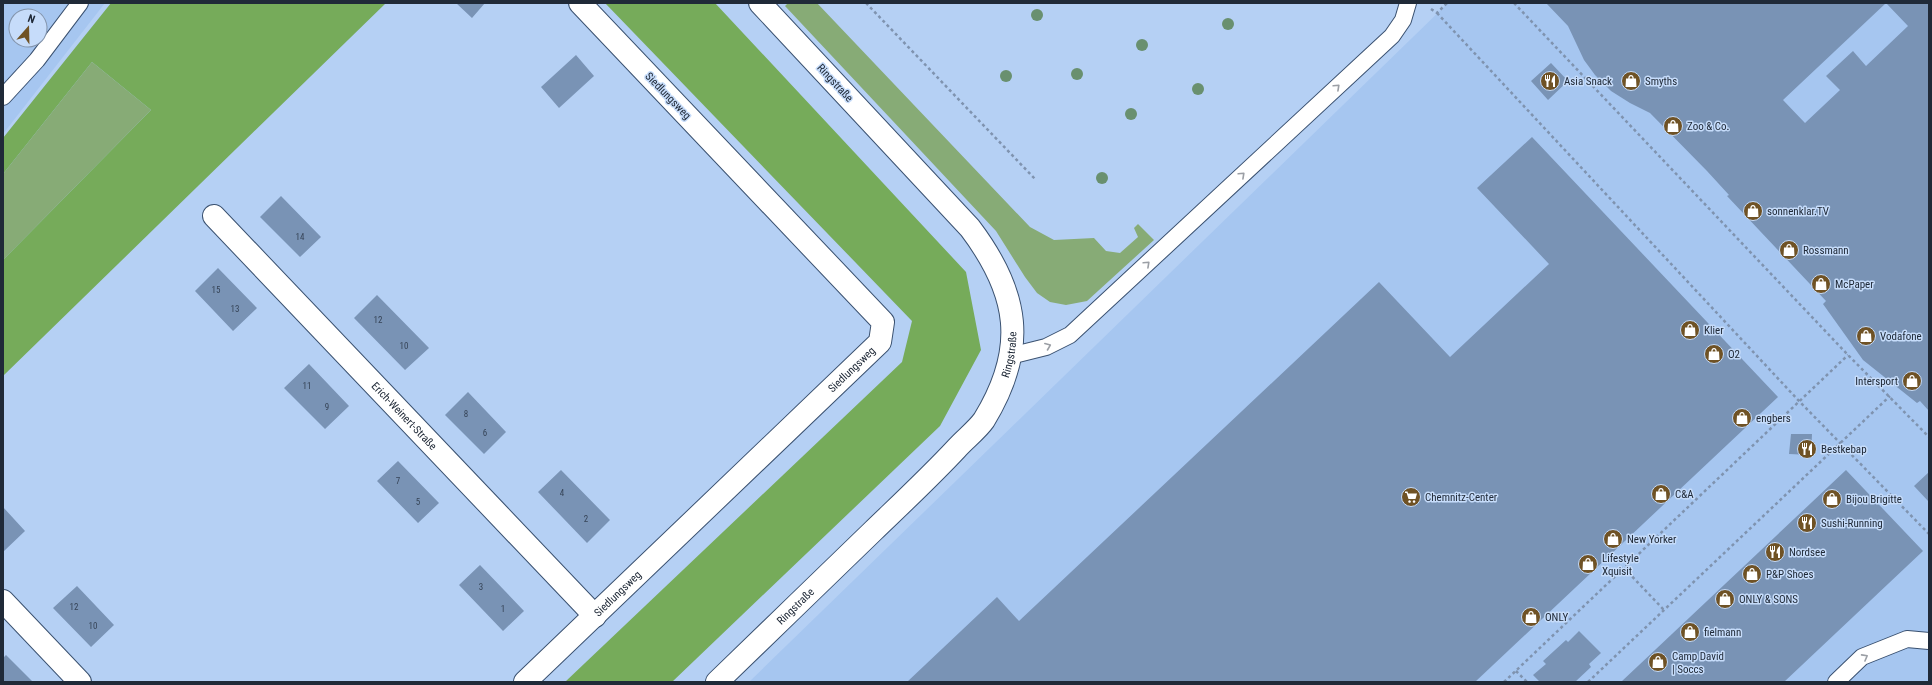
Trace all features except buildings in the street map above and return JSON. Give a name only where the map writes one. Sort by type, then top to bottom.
[{"type":"street","name":"Siedlungsweg","points":[[525,682],[880,342],[884,322],[580,3]]},
{"type":"street","name":"Ringstraße","points":[[717,682],[932,474],[983,421],[1003,382],[1010,356],[1013,336],[1012,312],[1007,291],[988,251],[970,228],[760,3]]},
{"type":"street","name":"Erich-Weinert-Straße","points":[[214,216],[595,616]]},
{"type":"street","points":[[3,601],[80,682]]},
{"type":"lane","points":[[3,96],[37,60],[80,3]]},
{"type":"lane","points":[[1010,356],[1046,348],[1070,335],[1392,36],[1403,20],[1408,3]]},
{"type":"lane","points":[[1836,682],[1862,657],[1907,639],[1929,641]]},
{"type":"path","points":[[866,3],[1036,180]]},
{"type":"path","points":[[1437,13],[1447,3]]},
{"type":"path","points":[[1514,3],[1848,355],[1929,437]]},
{"type":"path","points":[[1425,6],[1437,13],[1799,401],[1929,534]]},
{"type":"path","points":[[1504,682],[1848,355]]},
{"type":"path","points":[[1588,682],[1890,396]]},
{"type":"path","points":[[1624,568],[1664,610]]},
{"type":"path","points":[[1516,671],[1527,682]]},
{"type":"shaded area","points":[[3,3],[105,3],[3,134]]},
{"type":"shaded area","name":"Chemnitz-Center","points":[[1448,3],[1929,3],[1929,682],[749,682]]},
{"type":"green space","points":[[111,3],[386,3],[3,376],[3,260],[151,110],[92,62],[3,174],[3,138]]},
{"type":"green space","points":[[605,3],[715,3],[966,272],[981,350],[940,426],[672,682],[565,682],[902,362],[912,321]]},
{"type":"green space","points":[[788,3],[817,3],[1030,227],[1054,240],[1094,238],[1106,251],[1120,253],[1138,237],[1134,228],[1138,224],[1154,240],[1087,301],[1066,305],[1050,302],[1037,293],[996,231],[785,6]]},
{"type":"green space","points":[[92,62],[151,110],[3,260],[3,174]]},
{"type":"place","name":"Asia Snack","points":[[1550,81]]},
{"type":"place","name":"Smyths","points":[[1631,81]]},
{"type":"place","name":"Zoo & Co.","points":[[1673,126]]},
{"type":"place","name":"sonnenklar.TV","points":[[1753,211]]},
{"type":"place","name":"Rossmann","points":[[1789,250]]},
{"type":"place","name":"McPaper","points":[[1821,284]]},
{"type":"place","name":"Klier","points":[[1690,330]]},
{"type":"place","name":"Vodafone","points":[[1866,336]]},
{"type":"place","name":"O2","points":[[1714,354]]},
{"type":"place","name":"Intersport","points":[[1912,381]]},
{"type":"place","name":"engbers","points":[[1742,418]]},
{"type":"place","name":"Bestkebap","points":[[1807,449]]},
{"type":"place","name":"C&A","points":[[1661,494]]},
{"type":"place","name":"Chemnitz-Center","points":[[1411,497]]},
{"type":"place","name":"Bijou Brigitte","points":[[1832,499]]},
{"type":"place","name":"Sushi-Running","points":[[1807,523]]},
{"type":"place","name":"New Yorker","points":[[1613,539]]},
{"type":"place","name":"Nordsee","points":[[1775,552]]},
{"type":"place","name":"Lifestyle Xquisit","points":[[1588,564]]},
{"type":"place","name":"P&P Shoes","points":[[1752,574]]},
{"type":"place","name":"ONLY & SONS","points":[[1725,599]]},
{"type":"place","name":"ONLY","points":[[1531,617]]},
{"type":"place","name":"fielmann","points":[[1690,632]]},
{"type":"place","name":"Camp David | Soccs","points":[[1658,662]]}]
